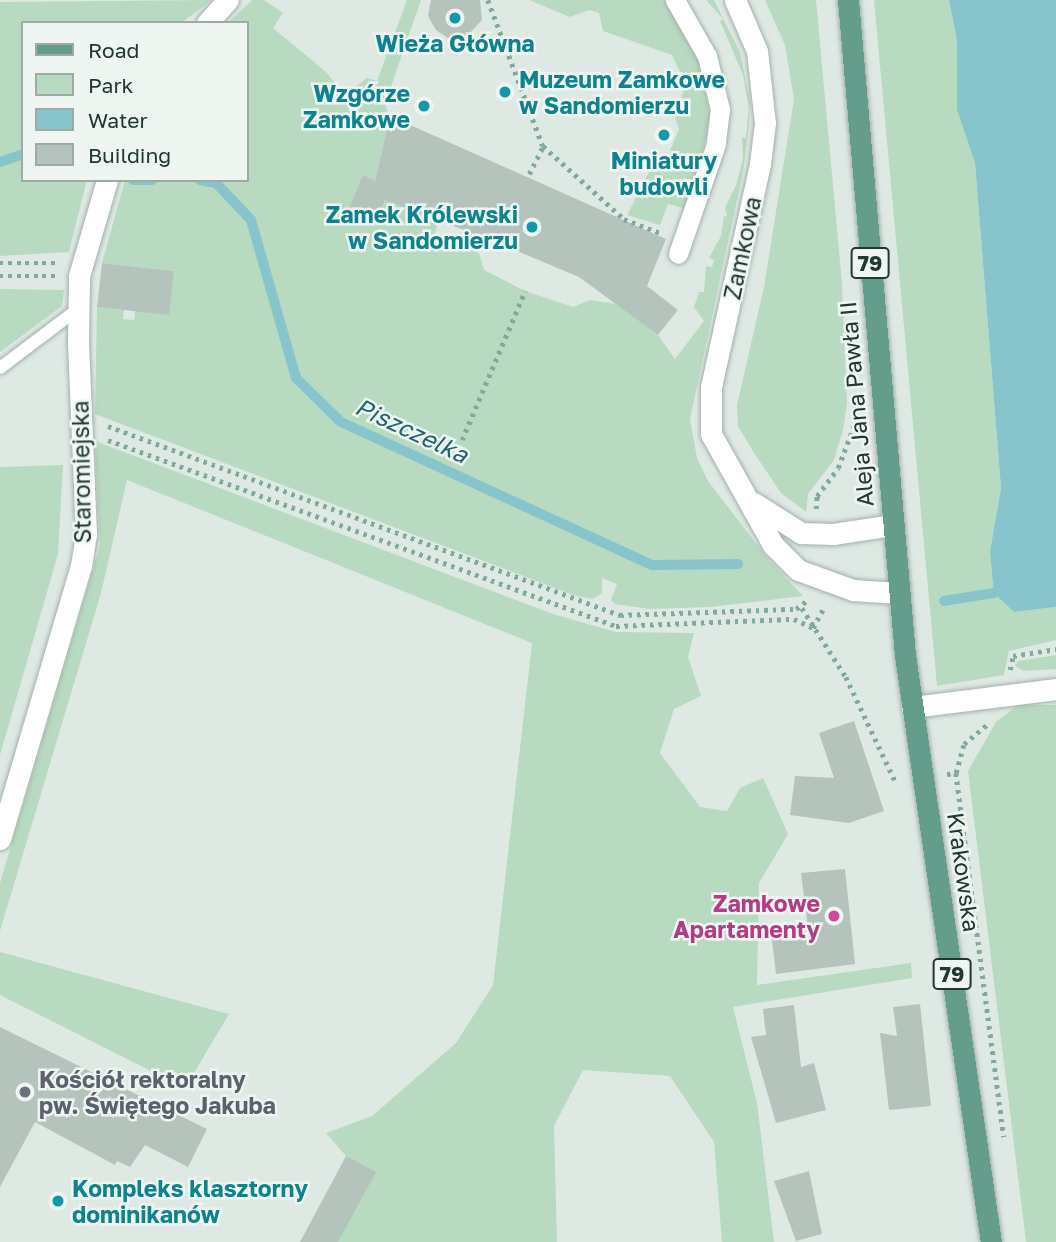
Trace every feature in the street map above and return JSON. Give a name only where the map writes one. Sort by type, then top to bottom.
[{"type":"main road","name":"Aleja Jana Pawła II","points":[[848,0],[898,593]]},
{"type":"main road","name":"Krakowska","points":[[898,593],[912,707],[991,1242]]},
{"type":"street","points":[[208,21],[228,0]]},
{"type":"street","points":[[675,0],[707,57],[720,109],[716,144],[678,254]]},
{"type":"street","name":"Zamkowa","points":[[734,0],[757,51],[765,123],[709,415],[711,434],[741,493],[773,545],[798,570],[853,590],[898,593]]},
{"type":"street","name":"Staromiejska","points":[[0,839],[81,566],[86,534],[78,309],[81,270],[106,182]]},
{"type":"street","name":"Zamkowa","points":[[741,493],[779,523],[801,533],[833,534],[892,525]]},
{"type":"street","points":[[912,707],[1056,689]]},
{"type":"lane","points":[[0,368],[78,309]]},
{"type":"path","points":[[488,0],[543,146],[624,219],[666,235]]},
{"type":"path","points":[[528,174],[543,146]]},
{"type":"path","points":[[0,263],[81,270]]},
{"type":"path","points":[[0,276],[81,270]]},
{"type":"path","points":[[462,440],[525,291]]},
{"type":"path","points":[[816,519],[817,496],[838,468],[856,422]]},
{"type":"path","points":[[80,423],[608,612],[652,617],[802,608],[846,677],[882,750],[897,794]]},
{"type":"path","points":[[80,423],[616,626],[794,619],[813,628]]},
{"type":"path","points":[[813,628],[826,604]]},
{"type":"path","points":[[998,677],[1009,674],[1013,656],[1056,649]]},
{"type":"path","points":[[991,716],[992,721],[964,744],[956,773],[1004,1108],[1004,1144]]},
{"type":"path","points":[[948,774],[956,773]]},
{"type":"green space","points":[[212,0],[184,21],[21,21],[21,182],[86,182],[69,252],[0,256],[0,2]]},
{"type":"green space","points":[[252,0],[264,0],[283,13],[273,28],[325,71],[345,95],[367,78],[377,81],[407,0],[421,0],[385,104],[390,117],[375,181],[363,176],[351,206],[379,215],[385,199],[439,220],[434,235],[479,253],[484,270],[525,291],[573,307],[590,300],[617,304],[658,335],[675,359],[704,321],[694,307],[699,292],[704,292],[706,266],[712,267],[714,260],[709,258],[721,236],[724,216],[727,216],[725,208],[736,185],[743,159],[742,137],[746,138],[749,107],[743,75],[720,21],[723,19],[706,0],[714,0],[740,52],[750,101],[749,126],[743,172],[690,419],[697,458],[708,481],[768,559],[803,596],[711,607],[650,609],[615,604],[611,600],[617,584],[602,578],[602,593],[593,599],[576,596],[95,414],[97,307],[124,310],[123,319],[134,320],[135,311],[174,271],[102,263],[124,182],[248,182],[248,21],[230,21]]},
{"type":"green space","points":[[529,0],[663,0],[687,30],[697,55],[711,121],[686,209],[668,204],[660,225],[627,215],[658,155],[667,158],[679,129],[674,116],[686,85],[672,55],[603,31],[599,13],[589,10],[570,17]]},
{"type":"green space","points":[[765,0],[816,0],[842,283],[847,403],[843,430],[834,460],[808,494],[806,512],[781,493],[738,426],[737,405],[764,287],[794,99],[785,45]]},
{"type":"green space","points":[[874,0],[949,0],[957,41],[957,110],[975,163],[1001,488],[990,551],[1014,612],[1056,607],[1056,640],[1009,651],[1004,675],[937,686]]},
{"type":"green space","points":[[0,289],[64,290],[62,306],[0,352]]},
{"type":"green space","points":[[95,441],[553,614],[616,632],[694,633],[688,657],[701,696],[674,709],[660,753],[700,807],[727,811],[740,788],[763,778],[788,834],[759,883],[757,985],[911,963],[912,978],[733,1007],[757,1103],[774,1242],[722,1242],[714,1142],[670,1076],[583,1070],[554,1126],[557,1242],[338,1242],[346,1156],[326,1133],[372,1116],[456,1043],[493,985],[532,643],[127,480],[101,593],[0,931],[0,883],[100,546]]},
{"type":"green space","points":[[63,465],[58,554],[0,755],[0,467]]},
{"type":"green space","points":[[1056,655],[1056,669],[1024,671],[1015,666],[1018,661]]},
{"type":"green space","points":[[1018,705],[1056,705],[1056,1242],[1026,1242],[968,771],[996,722]]},
{"type":"green space","points":[[0,952],[229,1014],[185,1088],[0,995]]},
{"type":"water","points":[[949,0],[1056,0],[1056,607],[1014,612],[994,593],[990,551],[1001,488],[975,163],[957,110],[957,41]]},
{"type":"building","name":"Wieża Główna","points":[[431,0],[480,0],[482,20],[467,36],[448,38],[436,30],[428,16]]},
{"type":"building","points":[[390,116],[666,239],[647,286],[678,310],[658,335],[579,277],[498,243],[385,200],[379,215],[350,206],[363,175],[375,181]]},
{"type":"building","points":[[102,263],[174,271],[169,315],[97,307]]},
{"type":"building","points":[[854,721],[884,811],[849,823],[790,815],[795,776],[834,778],[819,733]]},
{"type":"building","name":"Zamkowe Apartamenty","points":[[845,869],[855,964],[776,974],[771,933],[808,928],[801,873]]},
{"type":"building","points":[[920,1004],[931,1106],[889,1110],[880,1033],[897,1036],[893,1007]]},
{"type":"building","points":[[794,1005],[801,1067],[814,1063],[826,1110],[776,1123],[751,1037],[766,1035],[763,1009]]},
{"type":"building","points":[[0,1027],[207,1129],[188,1167],[145,1145],[130,1167],[117,1161],[115,1165],[35,1122],[0,1187]]},
{"type":"building","points":[[346,1156],[376,1172],[338,1242],[300,1242]]},
{"type":"building","points":[[809,1171],[822,1234],[796,1241],[774,1181]]},
{"type":"waterway","name":"Piszczelka","points":[[0,162],[21,155]]},
{"type":"waterway","name":"Piszczelka","points":[[211,182],[216,183],[251,220],[296,378],[341,422],[652,565],[738,564]]},
{"type":"waterway","name":"Piszczelka","points":[[944,601],[994,593]]},
{"type":"place","name":"Wieża Główna","points":[[455,18]]},
{"type":"place","name":"Muzeum Zamkowe w Sandomierzu","points":[[505,92]]},
{"type":"place","name":"Wzgórze Zamkowe","points":[[424,106]]},
{"type":"place","name":"Miniatury budowli","points":[[664,135]]},
{"type":"place","name":"Zamek Królewski w Sandomierzu","points":[[532,227]]},
{"type":"place","name":"Zamkowe Apartamenty","points":[[834,916]]},
{"type":"place","name":"Kościół rektoralny pw. Świętego Jakuba","points":[[25,1092]]},
{"type":"place","name":"Kompleks klasztorny dominikanów","points":[[58,1201]]}]
